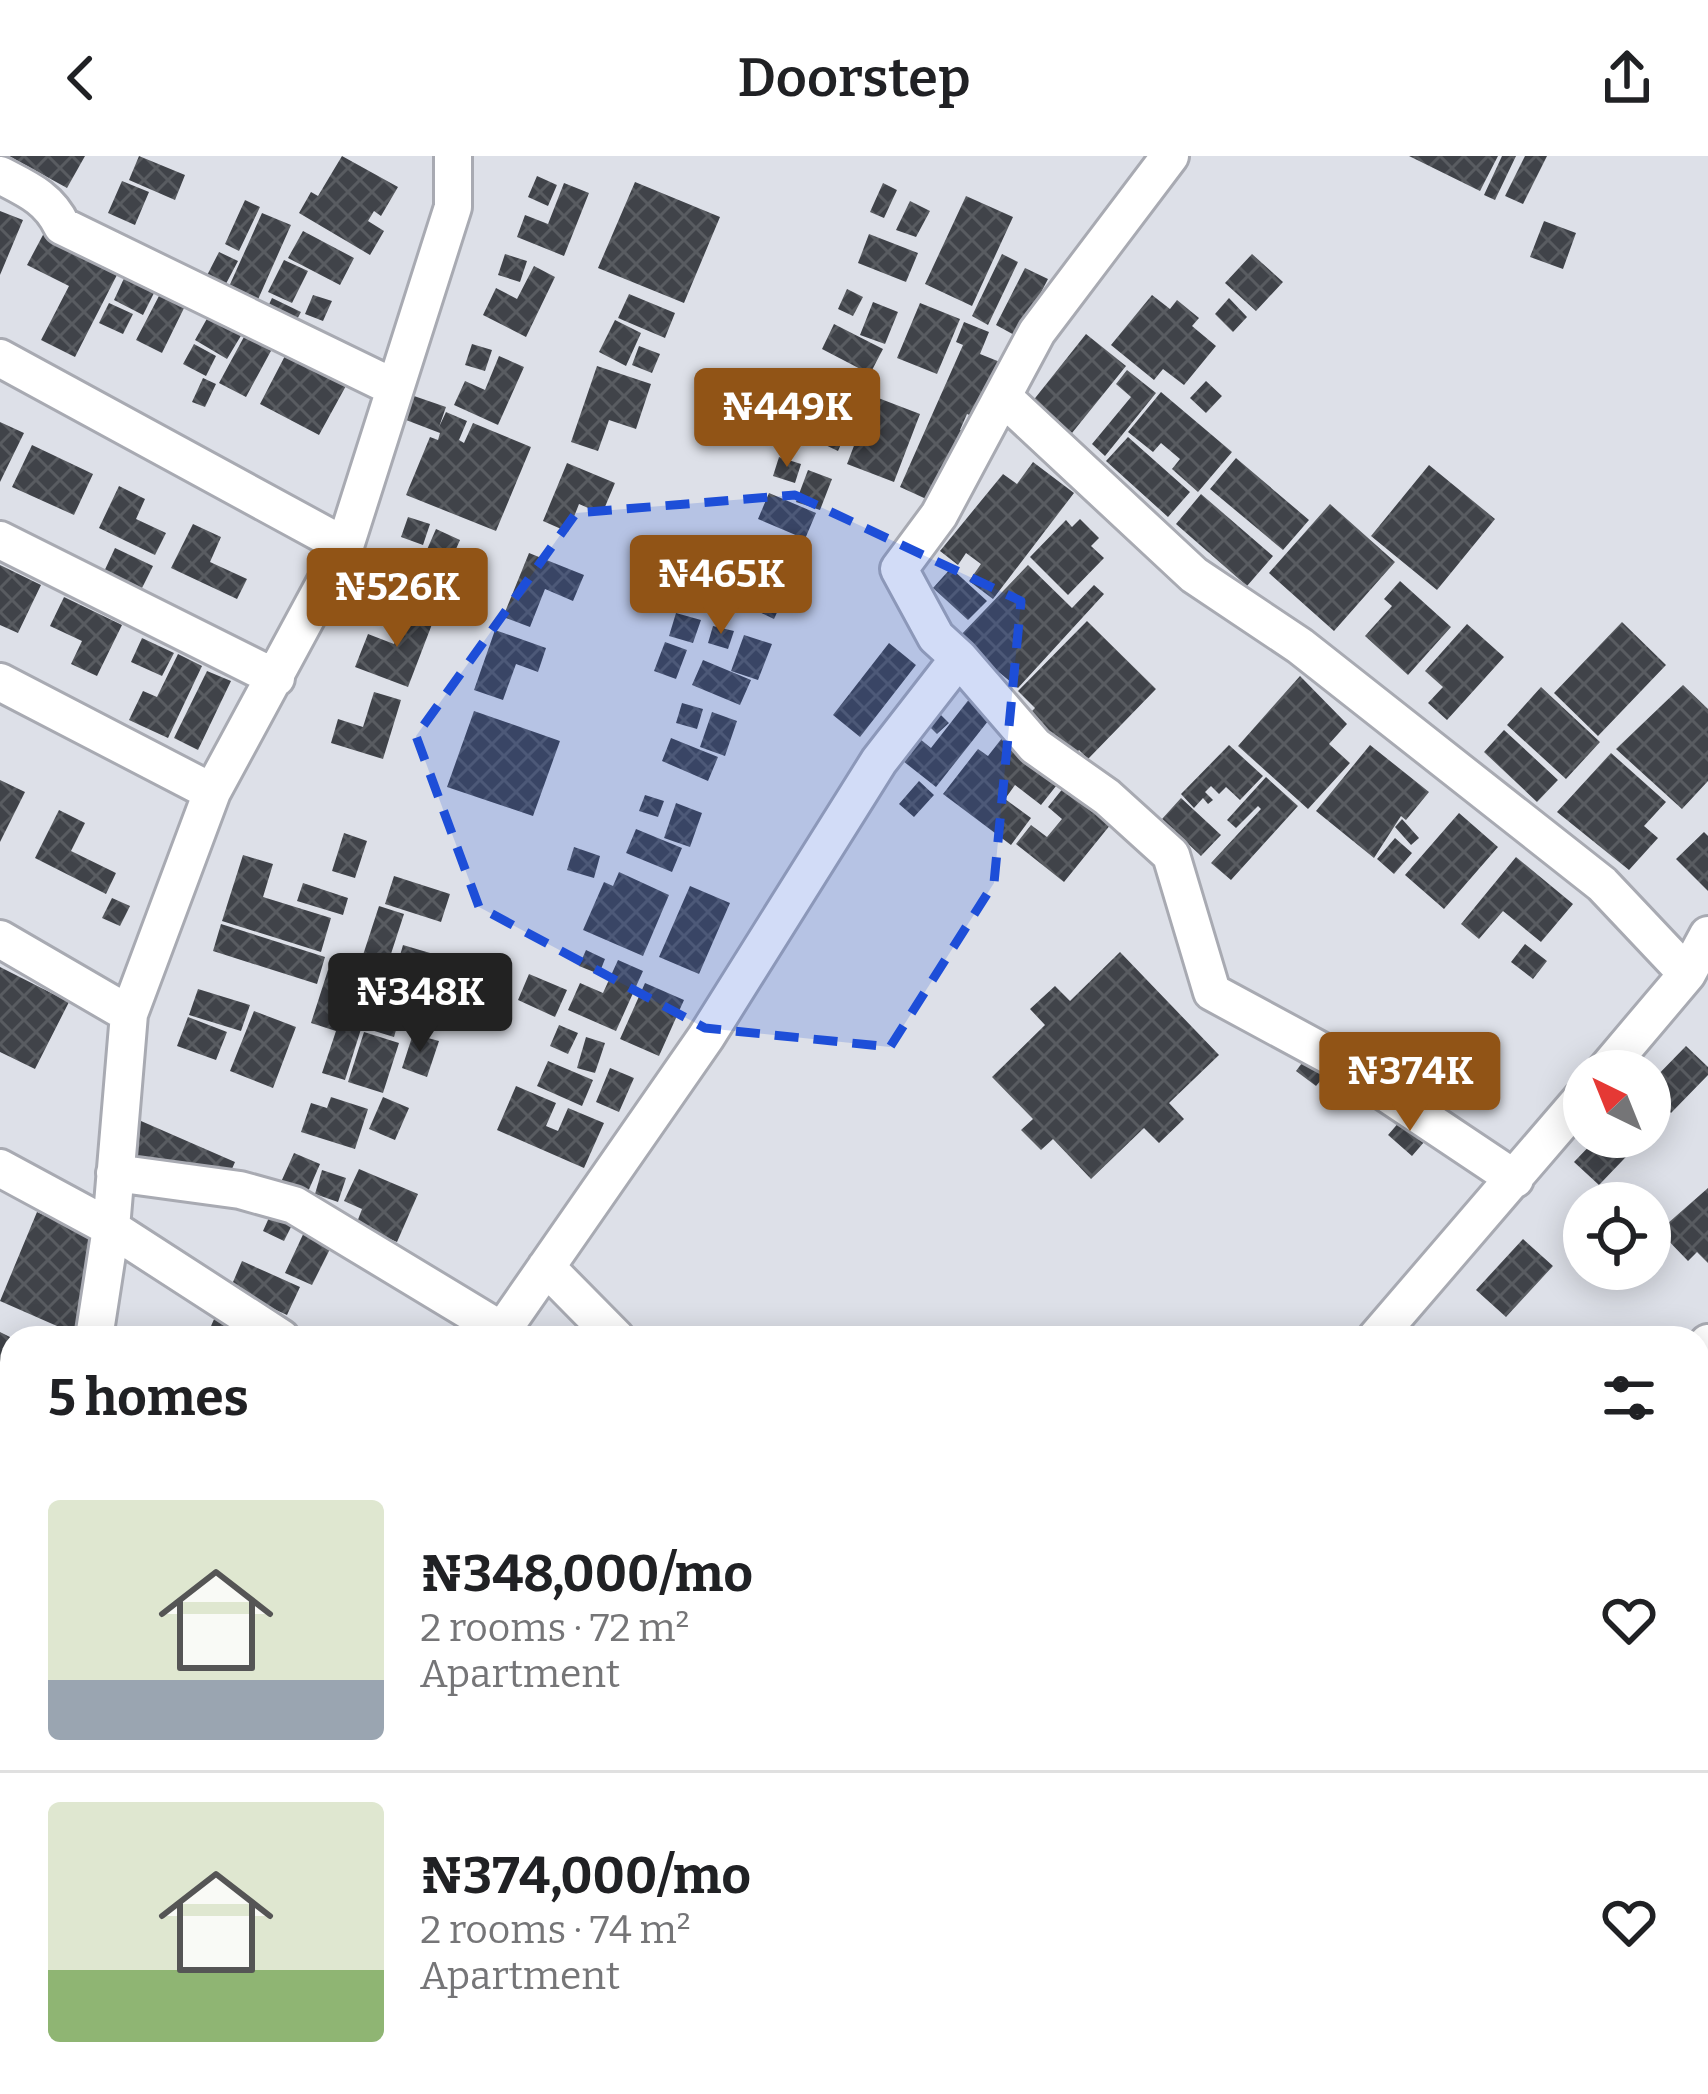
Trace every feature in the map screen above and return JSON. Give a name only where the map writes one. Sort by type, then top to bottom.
[{"type":"street","points":[[96,1326],[111,1228],[129,1014],[212,791],[345,546],[453,207],[453,156]]},
{"type":"street","points":[[1170,156],[1037,332],[939,515],[899,569],[936,637],[1034,746],[1107,797],[1171,855],[1212,992],[1334,1058],[1515,1179]]},
{"type":"street","points":[[0,175],[54,208],[62,226],[395,388]]},
{"type":"street","points":[[0,358],[345,546]]},
{"type":"street","points":[[1003,397],[1195,574],[1300,646],[1602,884],[1687,974]]},
{"type":"street","points":[[0,540],[276,678]]},
{"type":"street","points":[[505,1326],[706,1037],[879,761],[959,658]]},
{"type":"street","points":[[0,682],[212,791]]},
{"type":"street","points":[[1623,1050],[1687,974],[1708,935]]},
{"type":"street","points":[[0,939],[129,1014]]},
{"type":"street","points":[[1386,1326],[1563,1121]]},
{"type":"street","points":[[0,1168],[111,1228],[262,1326]]},
{"type":"street","points":[[116,1173],[240,1190],[294,1205],[487,1326]]},
{"type":"street","points":[[546,1267],[604,1326]]},
{"type":"highlighted area","points":[[795,495],[1021,601],[994,883],[890,1047],[705,1028],[479,907],[416,736],[576,513]]},
{"type":"building","points":[[9,156],[85,156],[67,188]]},
{"type":"building","points":[[139,156],[185,175],[175,200],[129,180]]},
{"type":"building","points":[[342,156],[398,187],[381,216],[374,211],[368,221],[384,231],[370,255],[299,213],[311,192],[318,196]]},
{"type":"building","points":[[1409,156],[1498,156],[1480,191]]},
{"type":"building","points":[[1502,156],[1516,156],[1495,200],[1484,195]]},
{"type":"building","points":[[1525,156],[1547,156],[1523,204],[1505,196]]},
{"type":"building","points":[[537,176],[557,185],[548,206],[528,197]]},
{"type":"building","points":[[122,181],[149,192],[135,225],[108,213]]},
{"type":"building","points":[[635,182],[720,217],[684,303],[598,268]]},
{"type":"building","points":[[564,183],[589,193],[564,256],[517,237],[525,215],[548,224]]},
{"type":"building","points":[[883,183],[897,190],[884,218],[870,212]]},
{"type":"building","points":[[966,196],[1013,217],[972,306],[925,284]]},
{"type":"building","points":[[245,200],[260,207],[239,251],[225,244]]},
{"type":"building","points":[[910,201],[930,211],[916,237],[896,230]]},
{"type":"building","points":[[0,211],[23,220],[0,275]]},
{"type":"building","points":[[262,213],[291,225],[252,313],[223,300]]},
{"type":"building","points":[[1544,221],[1576,233],[1563,269],[1530,257]]},
{"type":"building","points":[[303,231],[354,258],[340,285],[288,258]]},
{"type":"building","points":[[44,233],[119,271],[75,357],[41,340],[69,286],[27,265]]},
{"type":"building","points":[[869,234],[918,253],[906,282],[858,263]]},
{"type":"building","points":[[219,252],[238,261],[219,297],[201,287]]},
{"type":"building","points":[[505,254],[527,261],[520,282],[498,275]]},
{"type":"building","points":[[1002,254],[1018,262],[988,325],[972,316]]},
{"type":"building","points":[[1252,254],[1283,282],[1256,311],[1225,283]]},
{"type":"building","points":[[284,260],[308,271],[292,303],[268,292]]},
{"type":"building","points":[[534,266],[555,277],[526,337],[483,315],[496,288],[517,299]]},
{"type":"building","points":[[1025,268],[1048,279],[1018,337],[996,325]]},
{"type":"building","points":[[126,274],[156,289],[143,315],[114,300]]},
{"type":"building","points":[[847,289],[863,297],[853,316],[838,309]]},
{"type":"building","points":[[160,294],[185,306],[162,353],[136,340]]},
{"type":"building","points":[[629,294],[675,313],[665,338],[618,318]]},
{"type":"building","points":[[313,295],[332,301],[323,321],[305,314]]},
{"type":"building","points":[[1152,295],[1170,309],[1177,300],[1199,318],[1192,326],[1216,346],[1184,385],[1163,369],[1154,380],[1111,345]]},
{"type":"building","points":[[272,298],[301,312],[290,332],[262,319]]},
{"type":"building","points":[[1229,298],[1247,317],[1233,332],[1215,314]]},
{"type":"building","points":[[873,302],[898,312],[885,344],[860,335]]},
{"type":"building","points":[[109,303],[133,314],[123,334],[99,323]]},
{"type":"building","points":[[920,303],[960,319],[937,374],[897,358]]},
{"type":"building","points":[[209,315],[242,334],[227,359],[195,340]]},
{"type":"building","points":[[615,320],[641,333],[626,366],[599,352]]},
{"type":"building","points":[[964,322],[989,332],[980,354],[1000,362],[975,417],[967,414],[960,430],[967,432],[935,503],[900,487],[963,345],[956,342]]},
{"type":"building","points":[[834,324],[883,349],[870,374],[822,349]]},
{"type":"building","points":[[1086,334],[1126,366],[1072,433],[1032,402]]},
{"type":"building","points":[[245,335],[272,349],[246,397],[219,383]]},
{"type":"building","points":[[194,344],[216,356],[206,376],[183,364]]},
{"type":"building","points":[[472,344],[492,350],[485,371],[465,365]]},
{"type":"building","points":[[639,346],[660,354],[652,373],[632,365]]},
{"type":"building","points":[[287,352],[347,384],[319,435],[260,404]]},
{"type":"building","points":[[499,356],[524,367],[498,425],[454,405],[465,381],[485,390]]},
{"type":"building","points":[[597,366],[651,384],[636,429],[609,420],[598,451],[571,442]]},
{"type":"building","points":[[1127,370],[1156,393],[1105,456],[1092,444],[1131,397],[1116,384]]},
{"type":"building","points":[[203,378],[216,384],[205,407],[192,402]]},
{"type":"building","points":[[842,381],[867,390],[857,420],[832,411]]},
{"type":"building","points":[[1206,381],[1222,396],[1206,413],[1190,398]]},
{"type":"building","points":[[819,391],[832,394],[827,408],[815,405]]},
{"type":"building","points":[[1161,392],[1232,452],[1198,492],[1172,469],[1180,459],[1161,443],[1153,452],[1128,432]]},
{"type":"building","points":[[414,396],[446,407],[439,427],[446,412],[467,421],[459,440],[464,443],[473,423],[531,447],[496,531],[406,495],[430,437],[438,440],[440,433],[406,420]]},
{"type":"building","points":[[873,396],[920,414],[894,482],[847,464]]},
{"type":"building","points":[[806,403],[850,423],[838,451],[794,430]]},
{"type":"building","points":[[0,422],[24,433],[0,482]]},
{"type":"building","points":[[1128,437],[1190,492],[1168,517],[1106,461]]},
{"type":"building","points":[[32,445],[93,474],[74,515],[12,487]]},
{"type":"building","points":[[779,457],[801,464],[795,483],[773,476]]},
{"type":"building","points":[[1236,458],[1309,520],[1283,550],[1210,489]]},
{"type":"building","points":[[1033,462],[1074,493],[993,599],[969,581],[981,564],[966,553],[958,565],[940,551],[1003,474],[1017,484]]},
{"type":"building","points":[[567,463],[615,483],[602,514],[579,504],[568,532],[543,521]]},
{"type":"building","points":[[1429,465],[1495,519],[1437,590],[1371,536]]},
{"type":"building","points":[[808,470],[832,479],[820,510],[796,502]]},
{"type":"building","points":[[119,486],[145,499],[136,519],[166,533],[155,555],[99,528]]},
{"type":"building","points":[[769,493],[816,513],[805,539],[758,519]]},
{"type":"building","points":[[1201,494],[1273,556],[1247,586],[1176,524]]},
{"type":"building","points":[[1330,504],[1395,562],[1334,631],[1269,573]]},
{"type":"building","points":[[408,517],[430,524],[423,545],[401,537]]},
{"type":"building","points":[[1080,519],[1099,538],[1091,546],[1104,558],[1068,595],[1030,557],[1066,520],[1072,527]]},
{"type":"building","points":[[193,524],[221,537],[210,562],[247,579],[237,599],[171,568]]},
{"type":"building","points":[[436,529],[460,540],[433,601],[386,580],[399,551],[422,561]]},
{"type":"building","points":[[748,537],[767,542],[762,561],[743,556]]},
{"type":"building","points":[[776,547],[805,556],[793,591],[764,582]]},
{"type":"building","points":[[115,548],[153,566],[139,594],[102,576]]},
{"type":"building","points":[[529,553],[584,575],[573,601],[545,589],[530,627],[503,617]]},
{"type":"building","points":[[0,565],[41,585],[18,633],[0,625]]},
{"type":"building","points":[[1028,565],[1072,608],[1094,585],[1104,594],[1018,688],[958,638]]},
{"type":"building","points":[[951,568],[987,601],[968,620],[933,588]]},
{"type":"building","points":[[740,572],[786,593],[774,619],[728,597]]},
{"type":"building","points":[[1400,581],[1451,627],[1408,675],[1365,636],[1392,606],[1384,599]]},
{"type":"building","points":[[64,597],[122,625],[97,676],[71,664],[82,641],[50,626]]},
{"type":"building","points":[[409,608],[434,619],[408,687],[355,667],[368,634],[394,644]]},
{"type":"building","points":[[676,613],[701,620],[693,643],[669,636]]},
{"type":"building","points":[[1087,621],[1156,689],[1088,759],[1079,750],[1072,758],[1028,715],[1035,708],[1018,691]]},
{"type":"building","points":[[1622,622],[1666,665],[1598,736],[1554,693]]},
{"type":"building","points":[[1467,624],[1504,657],[1447,720],[1428,703],[1443,687],[1425,671]]},
{"type":"building","points":[[713,626],[734,631],[728,649],[708,643]]},
{"type":"building","points":[[495,630],[546,648],[538,672],[516,664],[503,700],[474,690]]},
{"type":"building","points":[[744,635],[772,644],[758,680],[731,671]]},
{"type":"building","points":[[142,638],[174,653],[162,676],[131,662]]},
{"type":"building","points":[[665,642],[687,650],[676,679],[654,671]]},
{"type":"building","points":[[889,643],[916,665],[860,737],[833,715]]},
{"type":"building","points":[[178,654],[202,666],[168,738],[129,720],[143,691],[157,697]]},
{"type":"building","points":[[703,660],[751,680],[740,705],[692,685]]},
{"type":"building","points":[[207,671],[231,681],[198,750],[174,738]]},
{"type":"building","points":[[1300,676],[1347,724],[1329,744],[1350,763],[1308,809],[1238,746]]},
{"type":"building","points":[[1683,685],[1708,709],[1708,781],[1682,809],[1616,749]]},
{"type":"building","points":[[1541,687],[1600,742],[1566,779],[1507,725]]},
{"type":"building","points":[[374,692],[401,700],[383,759],[331,743],[338,719],[363,727]]},
{"type":"building","points":[[970,698],[992,716],[936,787],[903,761],[920,739],[931,748]]},
{"type":"building","points":[[682,703],[703,709],[697,729],[676,723]]},
{"type":"building","points":[[474,711],[560,741],[533,816],[447,787]]},
{"type":"building","points":[[712,712],[737,721],[725,756],[700,747]]},
{"type":"building","points":[[938,712],[949,723],[937,734],[927,724]]},
{"type":"building","points":[[1504,730],[1558,780],[1537,802],[1484,752]]},
{"type":"building","points":[[671,738],[718,757],[708,781],[662,761]]},
{"type":"building","points":[[1002,738],[1060,781],[1041,805],[1015,785],[1005,799],[1031,818],[1011,845],[943,794],[978,749],[988,756]]},
{"type":"building","points":[[1229,745],[1263,776],[1240,800],[1226,787],[1219,794],[1211,786],[1205,792],[1213,800],[1208,804],[1203,798],[1194,808],[1181,794]]},
{"type":"building","points":[[1370,745],[1429,792],[1406,820],[1401,816],[1374,858],[1316,811]]},
{"type":"building","points":[[1611,753],[1666,802],[1644,826],[1658,838],[1629,870],[1557,812]]},
{"type":"building","points":[[1266,777],[1298,806],[1231,880],[1211,863],[1261,809],[1258,806],[1236,828],[1227,820]]},
{"type":"building","points":[[0,780],[25,792],[0,842]]},
{"type":"building","points":[[919,781],[934,795],[914,817],[899,804]]},
{"type":"building","points":[[1064,787],[1111,824],[1064,882],[1016,844],[1031,825],[1047,837],[1062,819],[1048,807]]},
{"type":"building","points":[[645,795],[664,801],[658,817],[639,811]]},
{"type":"building","points":[[1181,798],[1221,835],[1201,856],[1162,819]]},
{"type":"building","points":[[676,803],[702,813],[690,847],[664,838]]},
{"type":"building","points":[[59,810],[85,823],[71,851],[116,873],[106,894],[35,858]]},
{"type":"building","points":[[1459,813],[1498,847],[1444,909],[1405,875]]},
{"type":"building","points":[[1402,819],[1419,838],[1411,845],[1395,827]]},
{"type":"building","points":[[636,829],[682,848],[672,872],[626,853]]},
{"type":"building","points":[[1704,832],[1708,836],[1708,891],[1676,859]]},
{"type":"building","points":[[344,833],[367,841],[355,878],[332,871]]},
{"type":"building","points":[[1395,838],[1412,853],[1394,874],[1377,859]]},
{"type":"building","points":[[574,847],[600,856],[594,878],[567,870]]},
{"type":"building","points":[[243,855],[273,864],[263,897],[331,918],[321,952],[222,921]]},
{"type":"building","points":[[1516,857],[1573,904],[1541,942],[1503,911],[1479,939],[1461,924]]},
{"type":"building","points":[[619,872],[669,895],[643,956],[583,930],[604,882],[613,886]]},
{"type":"building","points":[[394,876],[450,894],[441,922],[385,904]]},
{"type":"building","points":[[303,883],[348,898],[343,915],[297,901]]},
{"type":"building","points":[[690,886],[730,903],[699,974],[659,957]]},
{"type":"building","points":[[112,898],[130,906],[120,926],[102,918]]},
{"type":"building","points":[[379,906],[404,914],[388,963],[363,955]]},
{"type":"building","points":[[221,924],[325,957],[317,984],[213,951]]},
{"type":"building","points":[[1525,944],[1547,961],[1533,979],[1511,962]]},
{"type":"building","points":[[403,945],[430,953],[423,974],[397,966]]},
{"type":"building","points":[[586,950],[605,959],[599,974],[579,966]]},
{"type":"building","points":[[1120,952],[1219,1055],[1169,1103],[1184,1119],[1159,1143],[1144,1128],[1091,1179],[1053,1139],[1041,1150],[1021,1130],[1033,1119],[992,1077],[1045,1025],[1030,1009],[1055,986],[1070,1001]]},
{"type":"building","points":[[618,960],[643,971],[616,1031],[568,1010],[580,983],[603,993]]},
{"type":"building","points":[[0,967],[69,1002],[35,1069],[0,1052]]},
{"type":"building","points":[[328,970],[351,977],[337,1021],[361,1029],[345,1080],[322,1073],[336,1031],[311,1023]]},
{"type":"building","points":[[529,974],[567,990],[555,1017],[518,1000]]},
{"type":"building","points":[[645,983],[684,1000],[659,1056],[620,1039]]},
{"type":"building","points":[[198,989],[250,1005],[241,1031],[189,1015]]},
{"type":"building","points":[[354,995],[402,1009],[394,1037],[345,1022]]},
{"type":"building","points":[[254,1011],[296,1027],[273,1088],[230,1071]]},
{"type":"building","points":[[188,1017],[227,1032],[216,1060],[177,1046]]},
{"type":"building","points":[[559,1025],[578,1033],[568,1054],[550,1046]]},
{"type":"building","points":[[364,1032],[399,1043],[383,1093],[348,1082]]},
{"type":"building","points":[[413,1034],[439,1041],[427,1077],[402,1068]]},
{"type":"building","points":[[586,1037],[605,1043],[595,1073],[577,1068]]},
{"type":"building","points":[[1686,1046],[1708,1067],[1708,1075],[1671,1113],[1671,1061]]},
{"type":"building","points":[[1310,1052],[1331,1068],[1316,1086],[1296,1071]]},
{"type":"building","points":[[548,1061],[593,1080],[582,1106],[537,1086]]},
{"type":"building","points":[[610,1068],[634,1078],[619,1112],[596,1102]]},
{"type":"building","points":[[516,1086],[556,1103],[546,1126],[558,1131],[568,1108],[604,1123],[584,1168],[497,1130]]},
{"type":"building","points":[[331,1097],[368,1109],[355,1149],[301,1132],[311,1103],[327,1108]]},
{"type":"building","points":[[383,1097],[409,1108],[395,1140],[369,1129]]},
{"type":"building","points":[[1407,1113],[1431,1134],[1412,1156],[1388,1135]]},
{"type":"building","points":[[141,1121],[235,1162],[218,1201],[124,1160]]},
{"type":"building","points":[[294,1153],[320,1164],[307,1194],[281,1182]]},
{"type":"building","points":[[1578,1158],[1625,1158],[1602,1182],[1574,1162]]},
{"type":"building","points":[[359,1169],[418,1194],[397,1242],[356,1225],[362,1209],[344,1201]]},
{"type":"building","points":[[322,1170],[346,1178],[338,1202],[315,1194]]},
{"type":"building","points":[[1708,1188],[1708,1263],[1697,1252],[1688,1261],[1671,1243],[1671,1220]]},
{"type":"building","points":[[272,1211],[294,1221],[284,1241],[263,1231]]},
{"type":"building","points":[[37,1212],[120,1249],[87,1326],[57,1326],[0,1301]]},
{"type":"building","points":[[307,1226],[335,1239],[312,1285],[285,1273]]},
{"type":"building","points":[[1523,1239],[1553,1266],[1506,1317],[1476,1290]]},
{"type":"building","points":[[242,1261],[300,1287],[287,1315],[230,1289]]},
{"type":"building","points":[[215,1317],[235,1326],[211,1326]]}]
